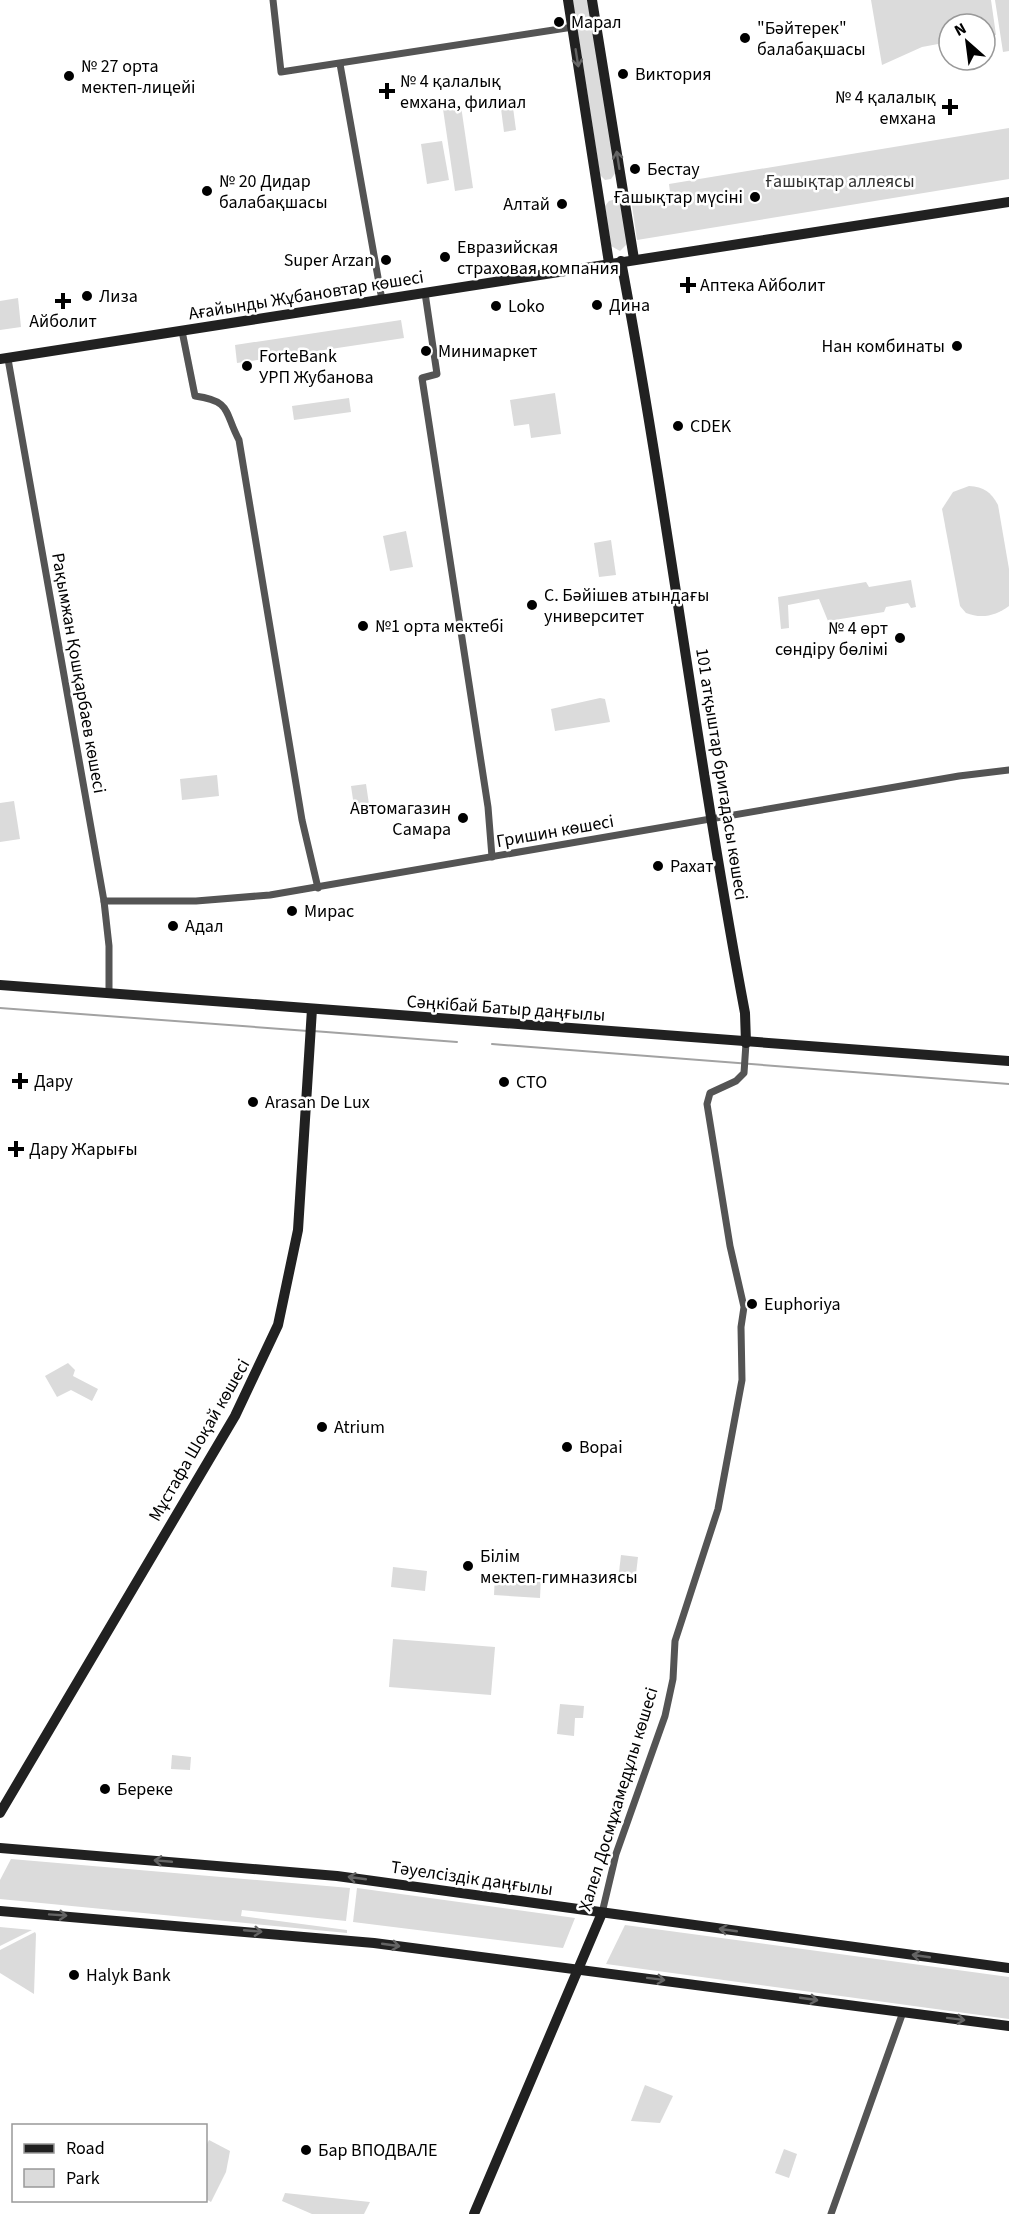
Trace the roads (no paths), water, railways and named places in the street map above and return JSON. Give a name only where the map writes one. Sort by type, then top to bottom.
[{"type":"street","points":[[273,0],[282,72],[573,27]]},
{"type":"street","points":[[568,0],[609,263]]},
{"type":"street","points":[[592,0],[634,259]]},
{"type":"street","points":[[340,64],[382,300]]},
{"type":"street","name":"Ағайынды Жұбановтар көшесі","points":[[4,359],[1009,202]]},
{"type":"street","name":"101 атқыштар бригадасы көшесі","points":[[621,261],[681,620],[710,819],[745,1013],[746,1043]]},
{"type":"street","points":[[425,293],[437,374],[422,378],[488,807],[492,857]]},
{"type":"street","points":[[182,331],[195,396],[218,401],[228,409],[231,426],[239,440],[302,820],[318,888]]},
{"type":"street","name":"Рақымжан Қошқарбаев көшесі","points":[[4,359],[104,901],[109,946],[109,993]]},
{"type":"street","name":"Гришин көшесі","points":[[104,901],[196,901],[318,888],[959,776],[1009,770]]},
{"type":"street","name":"Сәңкібай Батыр даңғылы","points":[[0,986],[1009,1061]]},
{"type":"street","name":"Мұстафа Шоқай көшесі","points":[[0,1813],[235,1416],[278,1324],[290,1279],[298,1230],[312,1009]]},
{"type":"street","name":"Халел Досмұхамедұлы көшесі","points":[[474,2214],[602,1913],[616,1854],[665,1716],[673,1679],[675,1641],[718,1509],[742,1380],[741,1327],[744,1307],[730,1246],[707,1104],[710,1093],[736,1081],[746,1067],[746,1043]]},
{"type":"street","name":"Тәуелсіздік даңғылы","points":[[0,1848],[337,1876],[1009,1968]]},
{"type":"street","points":[[0,1911],[374,1942],[1009,2026]]},
{"type":"street","points":[[831,2214],[903,2012]]},
{"type":"waterway","points":[[0,1008],[308,1031]]},
{"type":"waterway","points":[[313,1031],[457,1042]]},
{"type":"waterway","points":[[492,1044],[1009,1084]]},
{"type":"place","name":"Марал","points":[[559,22]]},
{"type":"place","name":"\"Бәйтерек\" балабақшасы","points":[[745,38]]},
{"type":"place","name":"Виктория","points":[[623,74]]},
{"type":"place","name":"№ 27 орта мектеп-лицейі","points":[[69,76]]},
{"type":"place","name":"№ 4 қалалық емхана, филиал","points":[[387,91]]},
{"type":"place","name":"№ 4 қалалық емхана","points":[[950,107]]},
{"type":"place","name":"Бестау","points":[[635,169]]},
{"type":"place","name":"№ 20 Дидар балабақшасы","points":[[207,191]]},
{"type":"place","name":"Ғашықтар мүсіні","points":[[755,197]]},
{"type":"place","name":"Алтай","points":[[562,204]]},
{"type":"place","name":"Евразийская страховая компания","points":[[445,257]]},
{"type":"place","name":"Super Arzan","points":[[386,260]]},
{"type":"place","name":"Аптека Айболит","points":[[688,285]]},
{"type":"place","name":"Лиза","points":[[87,296]]},
{"type":"place","name":"Айболит","points":[[63,301]]},
{"type":"place","name":"Дина","points":[[597,305]]},
{"type":"place","name":"Loko","points":[[496,306]]},
{"type":"place","name":"Нан комбинаты","points":[[957,346]]},
{"type":"place","name":"Минимаркет","points":[[426,351]]},
{"type":"place","name":"ForteBank УРП Жубанова","points":[[247,366]]},
{"type":"place","name":"CDEK","points":[[678,426]]},
{"type":"place","name":"С. Бәйішев атындағы университет","points":[[532,605]]},
{"type":"place","name":"№1 орта мектебі","points":[[363,626]]},
{"type":"place","name":"№ 4 өрт сөндіру бөлімі","points":[[900,638]]},
{"type":"place","name":"Автомагазин Самара","points":[[463,818]]},
{"type":"place","name":"Рахат","points":[[658,866]]},
{"type":"place","name":"Мирас","points":[[292,911]]},
{"type":"place","name":"Адал","points":[[173,926]]},
{"type":"place","name":"Дару","points":[[20,1081]]},
{"type":"place","name":"СТО","points":[[504,1082]]},
{"type":"place","name":"Arasan De Lux","points":[[253,1102]]},
{"type":"place","name":"Дару Жарығы","points":[[16,1149]]},
{"type":"place","name":"Euphoriya","points":[[752,1304]]},
{"type":"place","name":"Atrium","points":[[322,1427]]},
{"type":"place","name":"Bopai","points":[[567,1447]]},
{"type":"place","name":"Білім мектеп-гимназиясы","points":[[468,1566]]},
{"type":"place","name":"Береке","points":[[105,1789]]},
{"type":"place","name":"Halyk Bank","points":[[74,1975]]},
{"type":"place","name":"Бар ВПОДВАЛЕ","points":[[306,2150]]},
{"type":"park label","name":"Ғашықтар аллеясы","points":[[840,181]]}]
